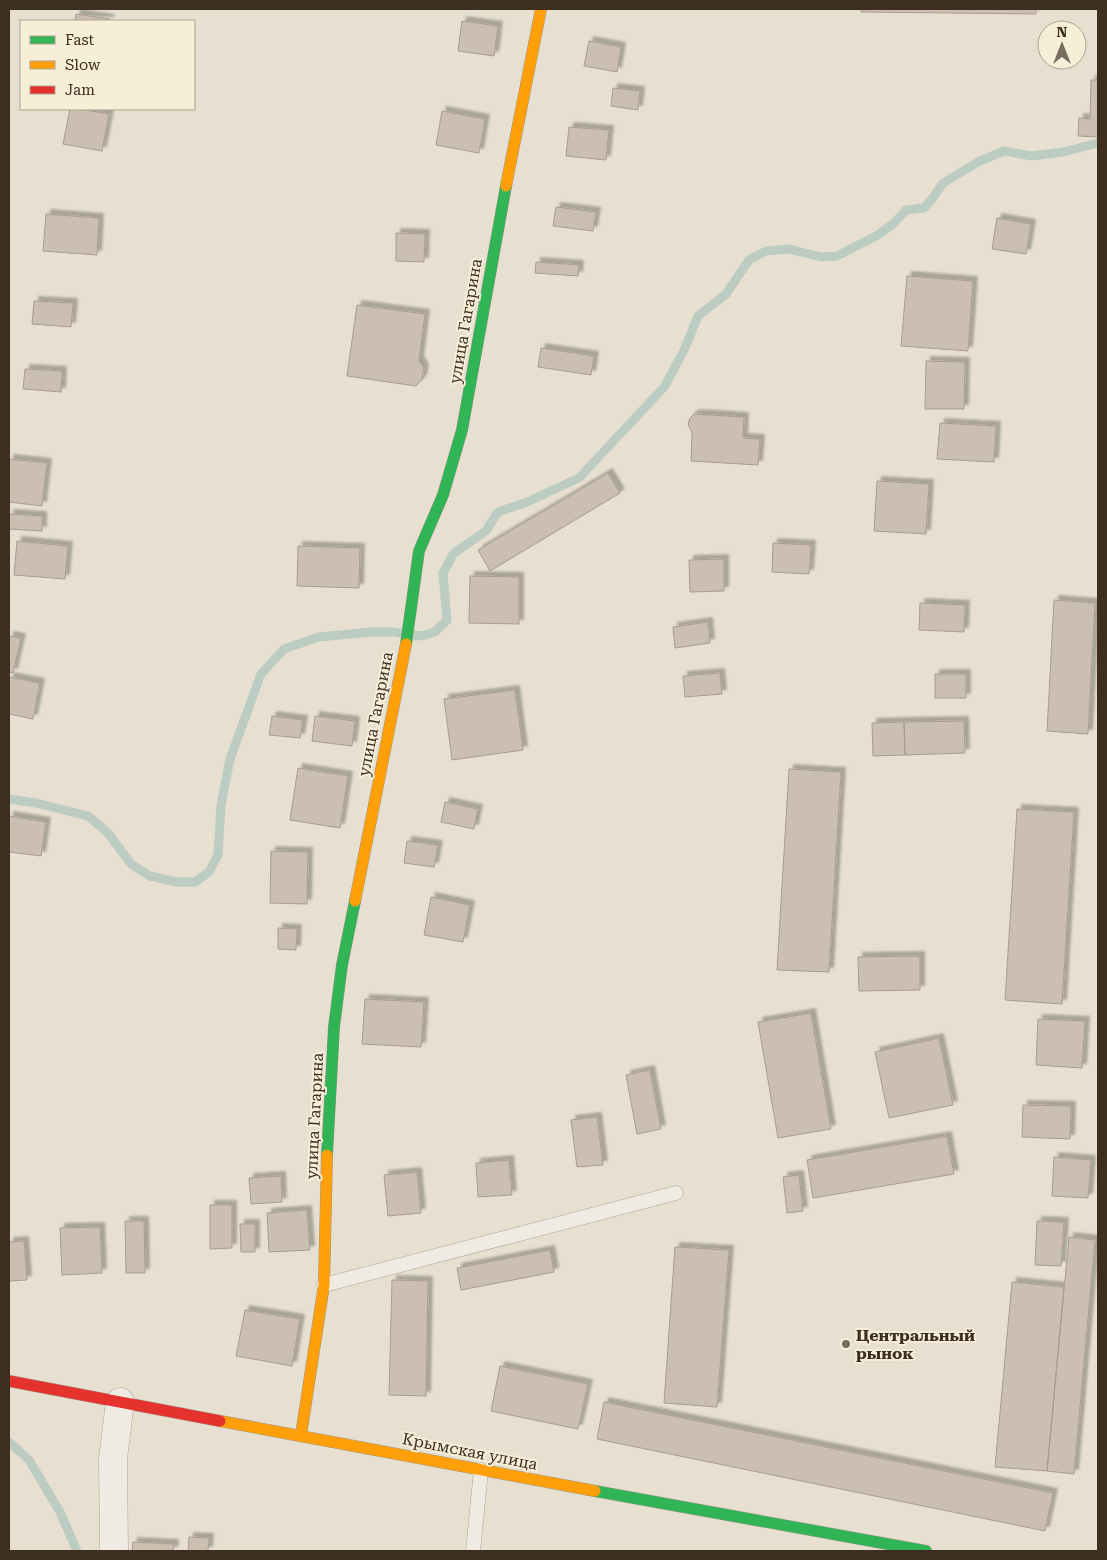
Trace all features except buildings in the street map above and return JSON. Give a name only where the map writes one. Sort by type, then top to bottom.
[{"type":"street","name":"улица Гагарина","points":[[301,1435],[324,1285],[328,1135],[334,1027],[342,965],[408,634],[419,551],[443,495],[462,430],[501,212],[541,9]]},
{"type":"street","name":"Крымская улица","points":[[9,1381],[710,1513],[926,1551]]},
{"type":"street","points":[[114,1551],[113,1458],[120,1402]]},
{"type":"lane","points":[[324,1285],[676,1193]]},
{"type":"lane","points":[[472,1551],[481,1470]]},
{"type":"waterway","points":[[9,799],[36,803],[88,816],[108,833],[131,864],[150,876],[176,882],[195,882],[209,872],[218,855],[221,805],[230,759],[261,674],[284,649],[319,637],[372,632],[394,632],[421,636],[435,632],[447,620],[443,573],[454,553],[486,531],[498,512],[527,502],[579,478],[665,386],[685,348],[698,316],[726,294],[749,260],[766,251],[789,249],[821,257],[837,256],[878,235],[893,224],[906,210],[924,208],[943,183],[980,161],[1004,151],[1032,156],[1063,152],[1098,143]]},
{"type":"waterway","points":[[9,1442],[29,1460],[60,1512],[77,1551]]},
{"type":"traffic: fast","points":[[406,644],[419,551],[443,495],[462,430],[506,186]]},
{"type":"traffic: fast","points":[[327,1155],[334,1027],[342,965],[355,901]]},
{"type":"traffic: fast","points":[[595,1491],[926,1551]]},
{"type":"traffic: slow","points":[[506,186],[541,9]]},
{"type":"traffic: slow","points":[[355,901],[406,644]]},
{"type":"traffic: slow","points":[[301,1435],[324,1285],[327,1155]]},
{"type":"traffic: slow","points":[[220,1421],[595,1491]]},
{"type":"traffic: jam","points":[[9,1381],[220,1421]]},
{"type":"place","name":"Центральный рынок","points":[[846,1344]]}]
